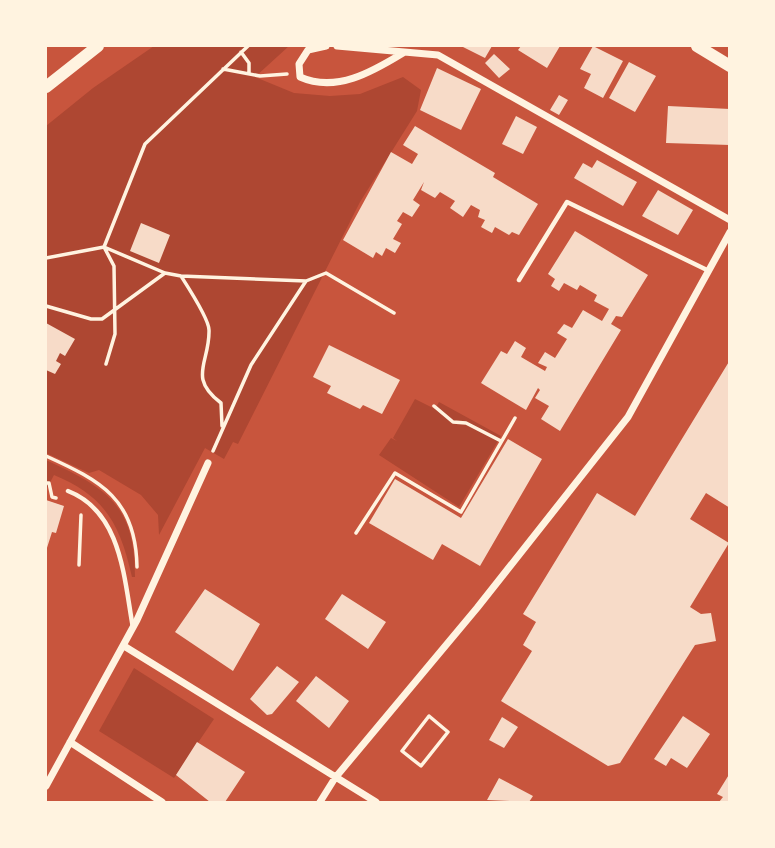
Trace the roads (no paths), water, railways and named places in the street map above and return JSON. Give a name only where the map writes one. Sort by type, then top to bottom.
[{"type":"street","points":[[46,87],[98,46]]},
{"type":"street","points":[[326,46],[308,50],[299,64],[300,77],[315,84],[338,83],[365,74],[404,53]]},
{"type":"street","points":[[337,46],[438,55],[730,220]]},
{"type":"street","points":[[438,55],[443,46]]},
{"type":"street","points":[[697,46],[730,66]]},
{"type":"street","points":[[320,803],[335,778],[485,598],[628,417],[730,232]]},
{"type":"street","points":[[46,786],[124,646],[208,463]]},
{"type":"street","points":[[124,646],[376,803]]},
{"type":"street","points":[[70,742],[162,803]]},
{"type":"lane","points":[[519,280],[567,202],[707,270]]},
{"type":"lane","points":[[68,491],[87,498],[109,527],[124,568],[133,628]]}]
